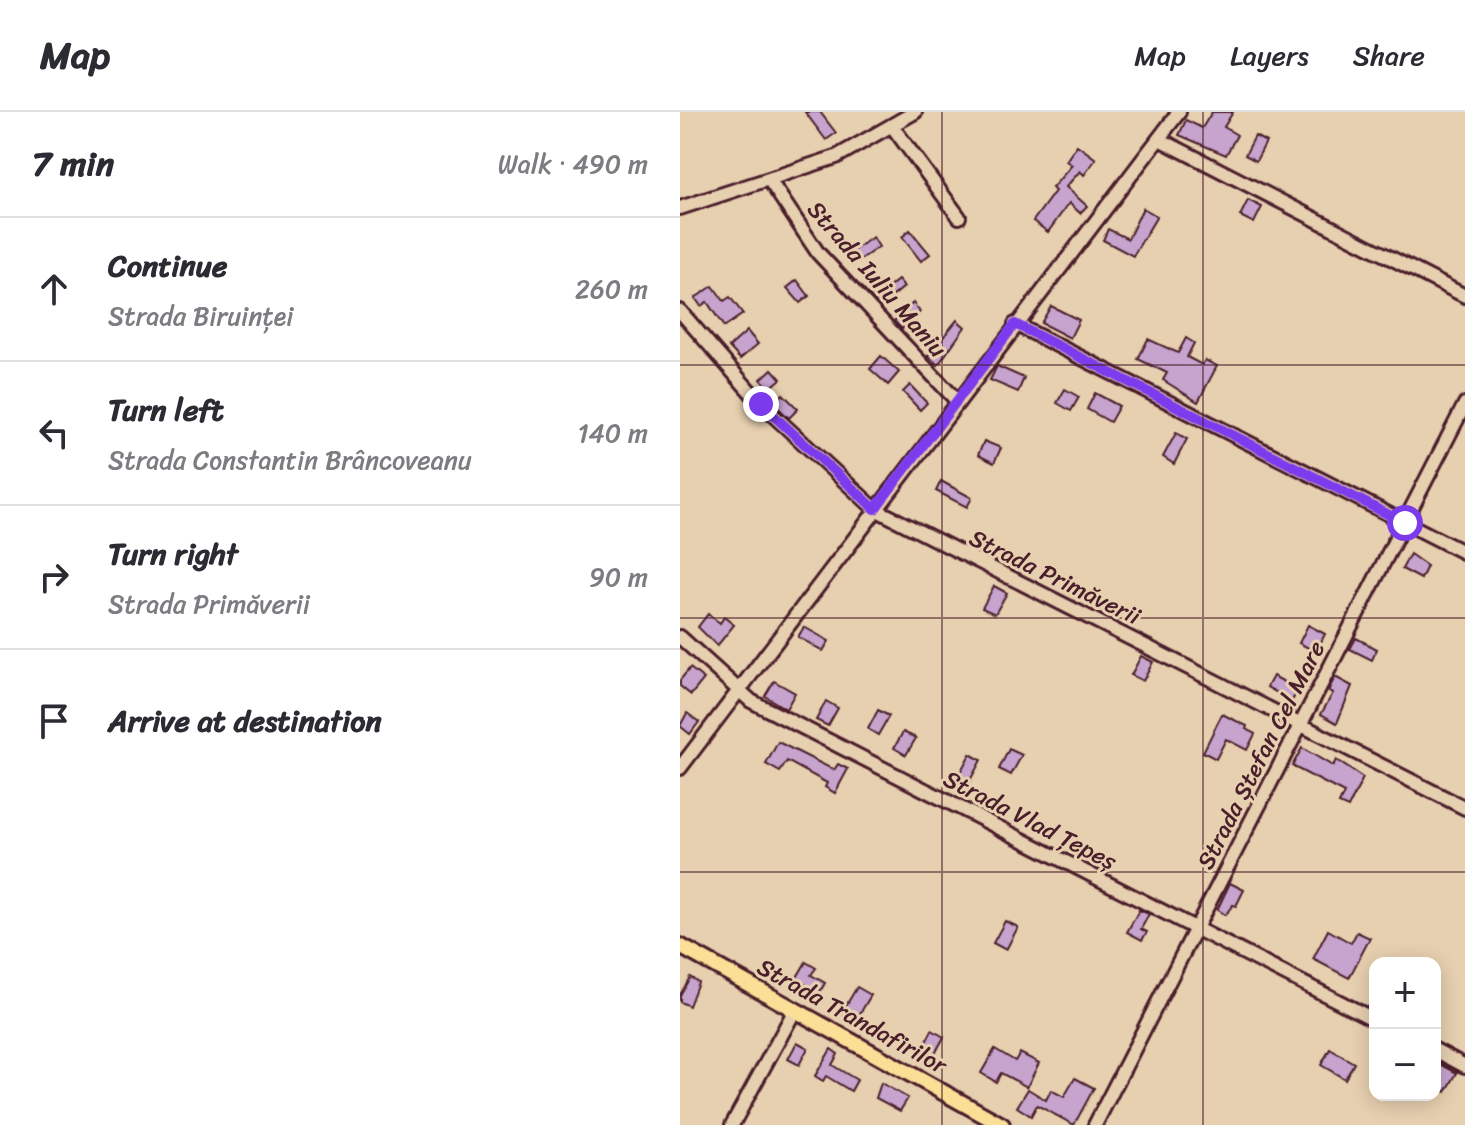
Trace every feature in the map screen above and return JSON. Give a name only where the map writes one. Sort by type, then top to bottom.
[{"type":"main road","name":"Strada Trandafirilor","points":[[680,946],[1002,1125]]},
{"type":"street","points":[[680,208],[836,157],[915,112]]},
{"type":"street","points":[[680,768],[1179,112]]},
{"type":"street","points":[[892,126],[959,217]]},
{"type":"street","points":[[1159,139],[1465,296]]},
{"type":"street","name":"Strada Iuliu Maniu","points":[[770,181],[818,253],[958,402]]},
{"type":"street","name":"Strada Primăverii","points":[[680,311],[761,404],[875,509],[1465,808]]},
{"type":"street","points":[[1015,324],[1465,553]]},
{"type":"street","name":"Strada Ștefan Cel Mare","points":[[1095,1125],[1465,404]]},
{"type":"street","name":"Strada Vlad Țepeș","points":[[680,637],[737,692],[1369,1017]]},
{"type":"street","points":[[732,1125],[795,1010]]},
{"type":"street","points":[[1441,1053],[1465,1066]]},
{"type":"building","points":[[805,112],[820,112],[836,133],[826,140]]},
{"type":"building","points":[[1212,112],[1233,112],[1224,127],[1237,135],[1226,155],[1179,135],[1186,120],[1202,128]]},
{"type":"building","points":[[1255,136],[1266,142],[1256,161],[1245,155]]},
{"type":"building","points":[[1077,145],[1096,159],[1084,175],[1080,171],[1066,187],[1087,206],[1080,213],[1069,203],[1048,232],[1033,221],[1055,191],[1052,188],[1072,165],[1066,161]]},
{"type":"building","points":[[1248,200],[1262,207],[1254,223],[1240,216]]},
{"type":"building","points":[[1143,208],[1157,216],[1133,256],[1103,240],[1108,229],[1128,239]]},
{"type":"building","points":[[910,230],[930,254],[921,261],[902,237]]},
{"type":"building","points":[[873,237],[879,247],[852,265],[845,256]]},
{"type":"building","points":[[797,280],[809,296],[800,303],[787,288]]},
{"type":"building","points":[[898,280],[904,287],[882,305],[876,298]]},
{"type":"building","points":[[713,286],[724,301],[730,297],[743,314],[724,327],[707,302],[701,306],[695,298]]},
{"type":"building","points":[[913,303],[920,312],[902,329],[894,321]]},
{"type":"building","points":[[1051,306],[1079,320],[1070,338],[1041,323]]},
{"type":"building","points":[[957,320],[965,327],[938,365],[928,356]]},
{"type":"building","points":[[747,331],[758,344],[740,359],[729,347]]},
{"type":"building","points":[[1186,338],[1194,343],[1187,357],[1202,365],[1205,360],[1217,366],[1198,402],[1163,380],[1167,373],[1138,359],[1148,339],[1178,353]]},
{"type":"building","points":[[881,356],[899,372],[888,385],[870,369]]},
{"type":"building","points":[[997,366],[1024,378],[1018,392],[990,380]]},
{"type":"building","points":[[772,369],[781,379],[769,389],[761,379]]},
{"type":"building","points":[[910,385],[927,403],[920,410],[903,392]]},
{"type":"building","points":[[1065,389],[1079,397],[1071,411],[1057,403]]},
{"type":"building","points":[[1095,393],[1119,406],[1110,422],[1087,409]]},
{"type":"building","points":[[783,394],[798,409],[789,418],[774,404]]},
{"type":"building","points":[[1176,433],[1187,439],[1174,464],[1163,457]]},
{"type":"building","points":[[984,441],[1001,448],[994,463],[978,455]]},
{"type":"building","points":[[941,481],[972,498],[967,507],[936,491]]},
{"type":"building","points":[[1410,554],[1427,566],[1421,579],[1402,569]]},
{"type":"building","points":[[994,586],[1007,593],[995,614],[982,608]]},
{"type":"building","points":[[708,614],[720,623],[724,617],[734,625],[717,646],[698,627]]},
{"type":"building","points":[[1308,625],[1325,634],[1316,652],[1299,643]]},
{"type":"building","points":[[804,627],[829,641],[823,651],[798,637]]},
{"type":"building","points":[[1356,638],[1377,649],[1372,660],[1350,649]]},
{"type":"building","points":[[1141,656],[1153,662],[1143,681],[1131,675]]},
{"type":"building","points":[[690,668],[704,679],[691,695],[680,686],[680,680]]},
{"type":"building","points":[[1273,676],[1298,689],[1292,701],[1267,687]]},
{"type":"building","points":[[1335,677],[1352,686],[1337,723],[1321,714],[1333,693],[1328,691]]},
{"type":"building","points":[[774,681],[795,693],[786,709],[765,696]]},
{"type":"building","points":[[826,701],[838,708],[828,726],[816,720]]},
{"type":"building","points":[[878,710],[889,716],[878,735],[868,729]]},
{"type":"building","points":[[687,713],[699,722],[690,734],[680,726]]},
{"type":"building","points":[[1222,714],[1247,726],[1246,729],[1255,734],[1247,750],[1226,739],[1216,759],[1203,752]]},
{"type":"building","points":[[903,732],[916,738],[906,755],[894,748]]},
{"type":"building","points":[[778,742],[834,770],[838,764],[848,769],[835,793],[825,787],[827,783],[787,761],[780,772],[766,764]]},
{"type":"building","points":[[1302,748],[1333,766],[1336,760],[1363,778],[1348,808],[1339,804],[1344,793],[1292,766]]},
{"type":"building","points":[[1009,749],[1022,755],[1011,775],[999,769]]},
{"type":"building","points":[[970,754],[981,760],[966,788],[955,782]]},
{"type":"building","points":[[1230,883],[1244,890],[1236,906],[1233,905],[1225,915],[1217,910]]},
{"type":"building","points":[[1139,910],[1149,914],[1141,929],[1147,932],[1142,940],[1127,932]]},
{"type":"building","points":[[1005,921],[1018,927],[1006,950],[993,943]]},
{"type":"building","points":[[1328,930],[1351,943],[1357,932],[1370,938],[1349,978],[1313,959]]},
{"type":"building","points":[[806,962],[816,968],[811,975],[825,983],[815,1001],[806,996],[811,988],[796,979]]},
{"type":"building","points":[[690,977],[698,982],[689,1006],[680,1002],[680,995]]},
{"type":"building","points":[[857,987],[871,995],[855,1022],[841,1014]]},
{"type":"building","points":[[932,1030],[944,1037],[932,1059],[921,1052]]},
{"type":"building","points":[[797,1042],[808,1048],[799,1065],[788,1059]]},
{"type":"building","points":[[831,1049],[838,1054],[832,1065],[857,1080],[851,1091],[826,1076],[823,1081],[815,1076]]},
{"type":"building","points":[[995,1049],[1015,1061],[1020,1053],[1039,1063],[1027,1087],[1001,1073],[996,1082],[981,1073]]},
{"type":"building","points":[[1330,1049],[1354,1063],[1345,1079],[1321,1065]]},
{"type":"building","points":[[1441,1064],[1457,1073],[1446,1092],[1441,1089]]},
{"type":"building","points":[[1075,1078],[1094,1088],[1074,1125],[1037,1105],[1031,1116],[1017,1107],[1028,1089],[1046,1100],[1051,1090],[1064,1097]]},
{"type":"building","points":[[881,1083],[908,1098],[900,1111],[876,1098]]},
{"type":"route","points":[[761,404],[875,509],[1015,324],[1405,523]]}]
